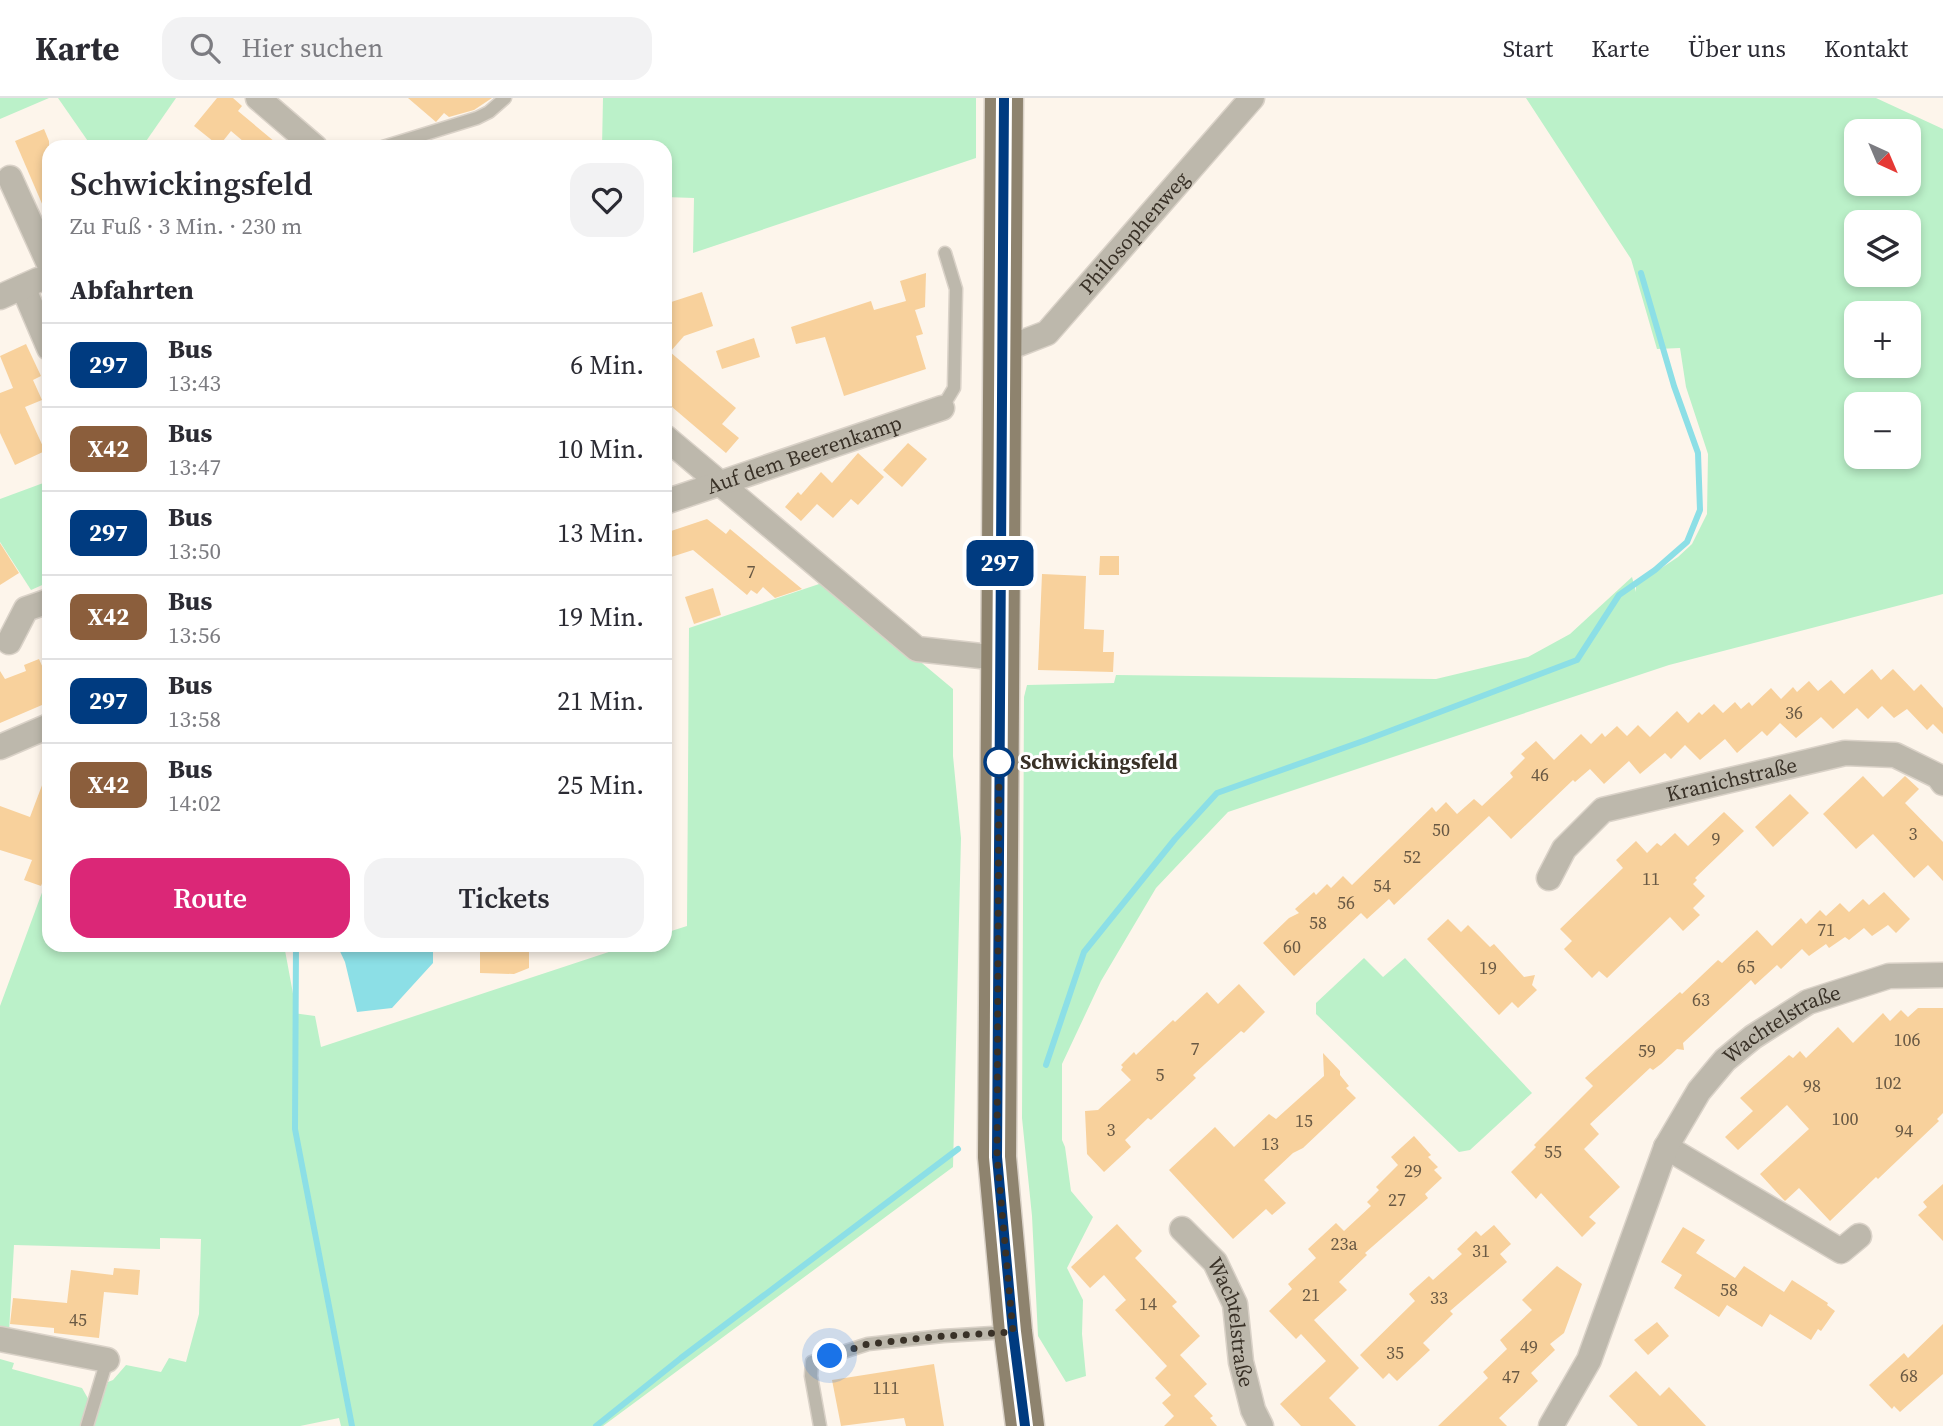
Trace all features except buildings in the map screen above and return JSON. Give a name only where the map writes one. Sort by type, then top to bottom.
[{"type":"main road","points":[[1004,98],[997,1157],[1013,1332],[1025,1426]]},
{"type":"street","points":[[258,98],[307,140]]},
{"type":"street","name":"Philosophenweg","points":[[1003,350],[1047,333],[1252,98]]},
{"type":"street","points":[[10,178],[42,249]]},
{"type":"street","points":[[0,297],[42,279]]},
{"type":"street","points":[[23,287],[42,332]]},
{"type":"street","name":"Auf dem Beerenkamp","points":[[672,500],[942,408]]},
{"type":"street","points":[[672,443],[917,649],[999,658]]},
{"type":"street","points":[[9,642],[26,609],[42,603]]},
{"type":"street","points":[[0,747],[42,729]]},
{"type":"street","name":"Kranichstraße","points":[[1549,878],[1564,849],[1604,810],[1845,753],[1895,755],[1938,776],[1943,783]]},
{"type":"street","name":"Wachtelstraße","points":[[1550,1426],[1589,1360],[1666,1147],[1699,1091],[1725,1060],[1753,1037],[1808,1002],[1889,976],[1943,975]]},
{"type":"street","points":[[1666,1147],[1841,1251],[1859,1236]]},
{"type":"street","name":"Wachtelstraße","points":[[1182,1229],[1215,1262],[1235,1304],[1241,1362],[1253,1410],[1261,1426]]},
{"type":"street","points":[[0,1339],[107,1360]]},
{"type":"lane","points":[[406,140],[477,118],[505,98]]},
{"type":"lane","points":[[942,408],[954,388],[956,289],[946,253]]},
{"type":"lane","points":[[820,1426],[811,1376],[812,1362],[868,1344],[1013,1332]]},
{"type":"lane","points":[[87,1426],[107,1360]]},
{"type":"green space","points":[[0,98],[49,98],[0,119]]},
{"type":"green space","points":[[58,98],[176,98],[147,140],[87,140]]},
{"type":"green space","points":[[603,98],[976,98],[976,158],[693,253],[694,198],[672,197],[672,140],[602,140]]},
{"type":"green space","points":[[1526,98],[1876,98],[1921,119],[1844,119],[1844,196],[1922,196],[1922,119],[1943,129],[1943,594],[1669,665],[1228,812],[1156,888],[1101,981],[1062,1064],[1062,1140],[1071,1191],[1093,1217],[1067,1268],[1083,1300],[1082,1334],[1086,1376],[1066,1382],[1038,1336],[1032,1216],[1022,1118],[1024,697],[1027,685],[1114,683],[1116,675],[1436,679],[1528,657],[1570,634],[1632,577],[1636,592],[1636,585],[1678,557],[1692,544],[1707,514],[1708,454],[1686,387],[1680,348],[1657,349],[1631,259]]},
{"type":"green space","points":[[42,483],[42,585],[31,590],[0,542],[0,499]]},
{"type":"green space","points":[[825,582],[953,689],[953,756],[961,838],[953,1167],[603,1426],[341,1426],[339,1418],[300,1426],[92,1426],[108,1382],[126,1365],[161,1372],[169,1358],[186,1362],[199,1314],[201,1239],[160,1238],[160,1249],[14,1245],[9,1332],[0,1332],[0,1006],[42,893],[42,952],[285,952],[294,999],[293,1013],[315,1016],[321,1047],[609,952],[672,952],[672,931],[687,926],[689,628]]},
{"type":"green space","points":[[1364,958],[1383,977],[1405,958],[1532,1093],[1470,1150],[1459,1152],[1316,1014],[1316,1003]]},
{"type":"green space","points":[[0,1359],[14,1363],[12,1369],[82,1388],[90,1402],[81,1426],[0,1426]]},
{"type":"water","points":[[340,952],[433,952],[433,963],[392,1008],[357,1012]]},
{"type":"waterway","points":[[1046,1065],[1084,952],[1175,839],[1217,793],[1577,660],[1619,595],[1655,570],[1687,542],[1700,510],[1698,453],[1674,386],[1641,273]]},
{"type":"waterway","points":[[296,952],[295,1129],[352,1426]]},
{"type":"waterway","points":[[596,1426],[681,1358],[958,1149]]},
{"type":"bus line","name":"297","points":[[1004,98],[997,1157],[1013,1332],[1025,1426]]},
{"type":"place","name":"Schwickingsfeld","points":[[999,762]]},
{"type":"route","points":[[830,1356],[868,1344],[1013,1332],[997,1157],[999,762]]}]
